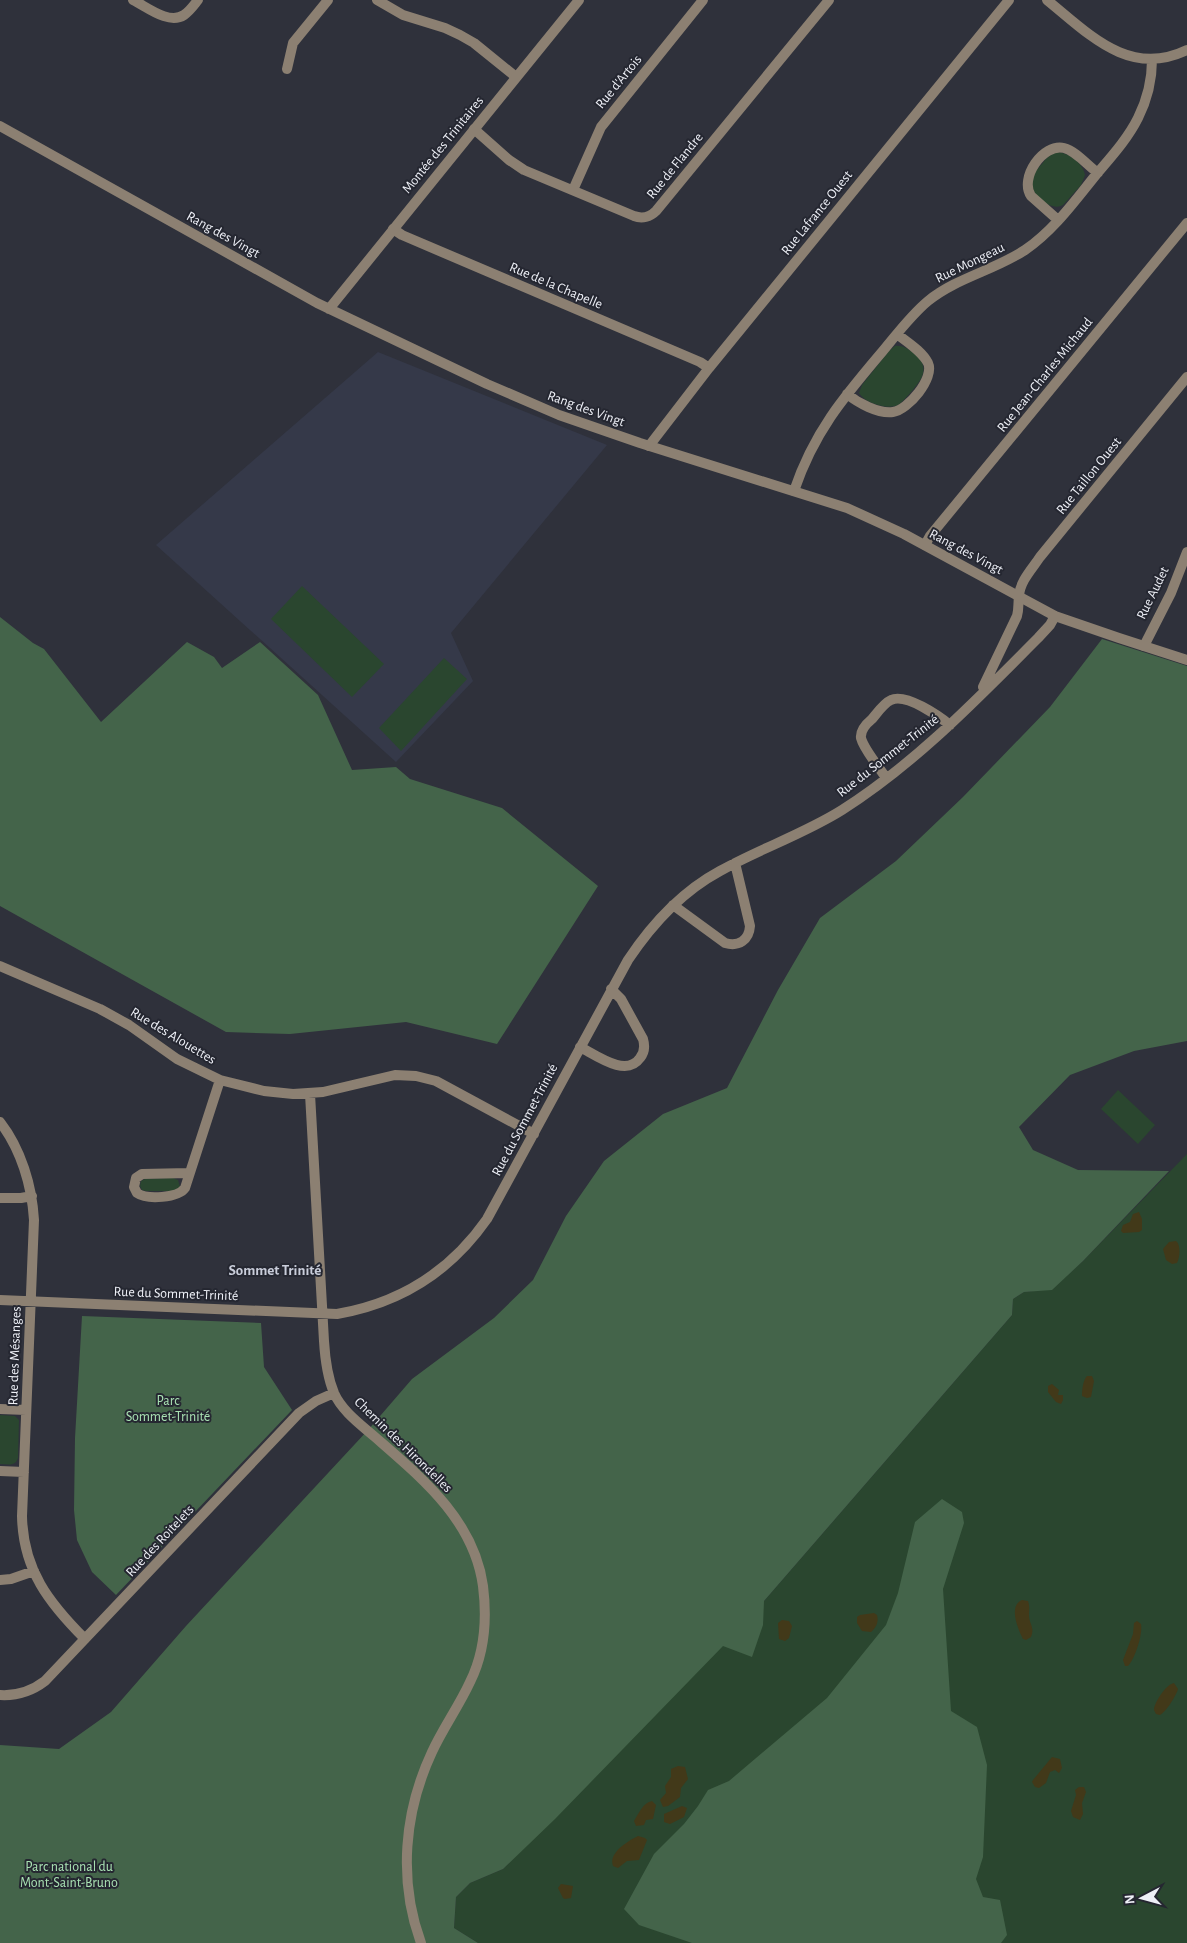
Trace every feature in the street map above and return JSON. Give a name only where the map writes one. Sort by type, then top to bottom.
[{"type":"street","points":[[133,0],[164,16],[172,18],[184,15],[198,0]]},
{"type":"street","points":[[287,69],[293,42],[328,0]]},
{"type":"street","points":[[377,0],[403,15],[445,28],[460,35],[474,43],[516,77]]},
{"type":"street","name":"Montée des Trinitaires","points":[[329,309],[579,0]]},
{"type":"street","name":"Rue d'Artois","points":[[572,190],[601,127],[703,0]]},
{"type":"street","name":"Rue de Flandre","points":[[474,129],[519,167],[637,218],[652,215],[829,0]]},
{"type":"street","name":"Rue Lafrance Ouest","points":[[649,446],[709,368],[1009,0]]},
{"type":"street","points":[[1046,0],[1107,46],[1135,58],[1152,60],[1172,57],[1187,50]]},
{"type":"street","name":"Rue Mongeau","points":[[794,491],[818,435],[847,394],[897,334],[932,297],[1017,255],[1040,239],[1098,173],[1120,145],[1138,117],[1150,84],[1152,60]]},
{"type":"street","name":"Rang des Vingt","points":[[0,126],[329,309],[529,402],[649,446],[856,512],[925,545],[1056,616],[1187,660]]},
{"type":"street","points":[[1058,220],[1031,196],[1027,188],[1028,176],[1038,161],[1052,149],[1064,148],[1072,152],[1098,173]]},
{"type":"street","name":"Rue Jean-Charles Michaud","points":[[925,545],[930,536],[1187,223]]},
{"type":"street","name":"Rue de la Chapelle","points":[[393,229],[402,235],[700,362],[709,368]]},
{"type":"street","points":[[847,394],[865,406],[881,411],[894,412],[906,404],[924,385],[930,373],[927,361],[897,334]]},
{"type":"street","name":"Rue Taillon Ouest","points":[[1018,596],[1022,582],[1040,557],[1187,377]]},
{"type":"street","name":"Rue Audet","points":[[1144,646],[1171,593],[1187,552]]},
{"type":"street","name":"Rue du Sommet-Trinité","points":[[973,703],[988,678],[1017,616],[1019,609],[1018,596]]},
{"type":"street","name":"Rue du Sommet-Trinité","points":[[0,1300],[338,1314],[383,1303],[421,1284],[445,1268],[461,1252],[487,1219],[611,988],[639,943],[673,905],[705,880],[842,810],[886,778],[950,725],[1038,638],[1056,616]]},
{"type":"street","points":[[886,778],[863,743],[861,735],[865,725],[888,702],[896,698],[904,699],[938,716],[950,725]]},
{"type":"street","points":[[673,905],[725,943],[734,944],[743,941],[749,934],[750,926],[735,863]]},
{"type":"street","name":"Rue des Alouettes","points":[[0,966],[100,1009],[129,1025],[177,1058],[220,1080],[264,1091],[310,1094],[336,1090],[395,1075],[416,1076],[436,1081],[534,1134]]},
{"type":"street","points":[[580,1047],[621,1066],[634,1064],[642,1055],[643,1039],[624,1004],[611,988]]},
{"type":"street","points":[[189,1173],[142,1174],[136,1178],[134,1187],[137,1193],[144,1196],[176,1195],[183,1191],[189,1173],[220,1080]]},
{"type":"street","name":"Chemin des Hirondelles","points":[[310,1094],[325,1355],[334,1393],[351,1416],[422,1479],[452,1512],[473,1549],[483,1585],[485,1616],[480,1658],[471,1681],[427,1762],[417,1791],[409,1828],[408,1887],[420,1943]]},
{"type":"street","name":"Rue des Mésanges","points":[[0,1122],[19,1156],[32,1196],[34,1229],[23,1528],[34,1571],[53,1605],[86,1639]]},
{"type":"street","points":[[0,1198],[32,1196]]},
{"type":"street","name":"Rue des Roitelets","points":[[0,1695],[21,1694],[41,1684],[86,1639],[299,1413],[316,1401],[334,1393]]},
{"type":"street","points":[[0,1409],[26,1410]]},
{"type":"street","points":[[0,1471],[24,1472]]},
{"type":"street","points":[[0,1580],[34,1571]]},
{"type":"shaded area","points":[[378,352],[607,445],[451,633],[473,681],[396,762],[156,545]]},
{"type":"green space","points":[[1057,152],[1075,159],[1085,175],[1081,185],[1064,204],[1055,207],[1040,199],[1033,190],[1032,182],[1033,176],[1048,157]]},
{"type":"green space","points":[[895,346],[904,347],[916,355],[923,364],[924,369],[921,378],[916,387],[898,405],[888,407],[871,403],[859,393],[862,385]]},
{"type":"green space","points":[[302,586],[384,664],[352,697],[271,619]]},
{"type":"green space","points":[[0,617],[33,643],[44,649],[101,722],[187,642],[214,657],[222,668],[260,642],[318,695],[352,770],[396,767],[410,779],[502,808],[598,886],[497,1044],[406,1022],[290,1034],[226,1032],[0,906]]},
{"type":"green space","name":"Parc national du Mont-Saint-Bruno","points":[[1102,639],[1187,666],[1187,1041],[1134,1051],[1070,1075],[1019,1127],[1033,1150],[1078,1170],[1169,1171],[1083,1261],[1052,1290],[1024,1292],[1013,1299],[1012,1315],[764,1601],[763,1625],[752,1657],[723,1646],[555,1819],[503,1869],[470,1883],[456,1897],[454,1928],[478,1943],[0,1943],[0,1745],[59,1749],[111,1712],[186,1626],[368,1430],[412,1379],[494,1318],[533,1280],[566,1216],[604,1161],[663,1114],[727,1088],[778,990],[820,918],[896,861],[963,797],[1050,707]]},
{"type":"green space","points":[[444,658],[467,679],[401,751],[379,728]]},
{"type":"green space","points":[[1118,1090],[1155,1125],[1138,1144],[1101,1109]]},
{"type":"green space","points":[[1187,1154],[1187,1943],[478,1943],[454,1928],[456,1897],[470,1883],[503,1869],[764,1601],[1012,1315],[1013,1299],[1024,1292],[1052,1289],[1083,1261]]},
{"type":"green space","points":[[173,1178],[178,1180],[180,1187],[173,1191],[146,1191],[142,1190],[140,1186],[141,1181],[145,1179]]},
{"type":"green space","name":"Parc Sommet-Trinité","points":[[82,1316],[261,1323],[264,1367],[292,1410],[116,1595],[92,1572],[77,1540],[74,1510],[75,1438]]},
{"type":"green space","points":[[0,1415],[15,1416],[19,1420],[18,1458],[13,1464],[0,1464]]},
{"type":"green space","points":[[942,1499],[962,1512],[964,1523],[943,1589],[951,1711],[977,1727],[987,1765],[983,1857],[976,1879],[983,1897],[1000,1900],[1007,1935],[1001,1943],[692,1943],[639,1925],[624,1909],[654,1854],[684,1824],[708,1790],[729,1781],[827,1698],[886,1625],[898,1593],[915,1522]]},
{"type":"sand","points":[[1139,1212],[1142,1219],[1142,1230],[1139,1232],[1123,1233],[1121,1231],[1123,1225],[1130,1222],[1133,1214]]},
{"type":"sand","points":[[1176,1241],[1179,1248],[1179,1258],[1177,1263],[1172,1264],[1166,1260],[1163,1249],[1169,1242]]},
{"type":"sand","points":[[1087,1376],[1092,1376],[1094,1381],[1091,1397],[1087,1398],[1082,1396]]},
{"type":"sand","points":[[1052,1384],[1059,1390],[1058,1395],[1063,1395],[1061,1404],[1056,1402],[1048,1392],[1048,1386]]},
{"type":"sand","points":[[1022,1600],[1028,1601],[1029,1618],[1032,1628],[1031,1637],[1026,1640],[1023,1639],[1015,1618],[1016,1607]]},
{"type":"sand","points":[[874,1613],[878,1618],[876,1627],[871,1632],[862,1631],[857,1623],[857,1617]]},
{"type":"sand","points":[[782,1620],[789,1621],[792,1626],[789,1638],[785,1641],[779,1639],[778,1623]]},
{"type":"sand","points":[[1137,1621],[1141,1624],[1140,1640],[1131,1663],[1125,1666],[1123,1660],[1133,1634],[1134,1623]]},
{"type":"sand","points":[[1174,1683],[1178,1689],[1173,1700],[1160,1715],[1156,1714],[1154,1710],[1158,1699],[1164,1690]]},
{"type":"sand","points":[[1052,1757],[1060,1759],[1062,1768],[1059,1773],[1055,1770],[1050,1772],[1046,1783],[1039,1788],[1035,1787],[1032,1782],[1033,1780]]},
{"type":"sand","points":[[678,1766],[685,1767],[688,1779],[681,1788],[680,1797],[668,1806],[663,1807],[660,1800],[666,1793],[665,1786],[671,1777],[671,1769]]},
{"type":"sand","points":[[1079,1787],[1084,1787],[1086,1792],[1082,1803],[1083,1814],[1080,1820],[1073,1817],[1071,1811],[1076,1795],[1075,1790]]},
{"type":"sand","points":[[652,1801],[656,1805],[653,1819],[646,1820],[644,1825],[636,1826],[634,1821],[644,1806]]},
{"type":"sand","points":[[682,1806],[687,1808],[684,1817],[670,1824],[664,1822],[664,1814]]},
{"type":"sand","points":[[638,1836],[647,1840],[639,1860],[627,1861],[618,1868],[613,1866],[612,1861],[616,1852],[624,1844]]},
{"type":"sand","points":[[561,1884],[573,1886],[571,1898],[563,1898],[558,1888]]},
{"type":"district","name":"Sommet Trinité","points":[[275,1270]]}]
